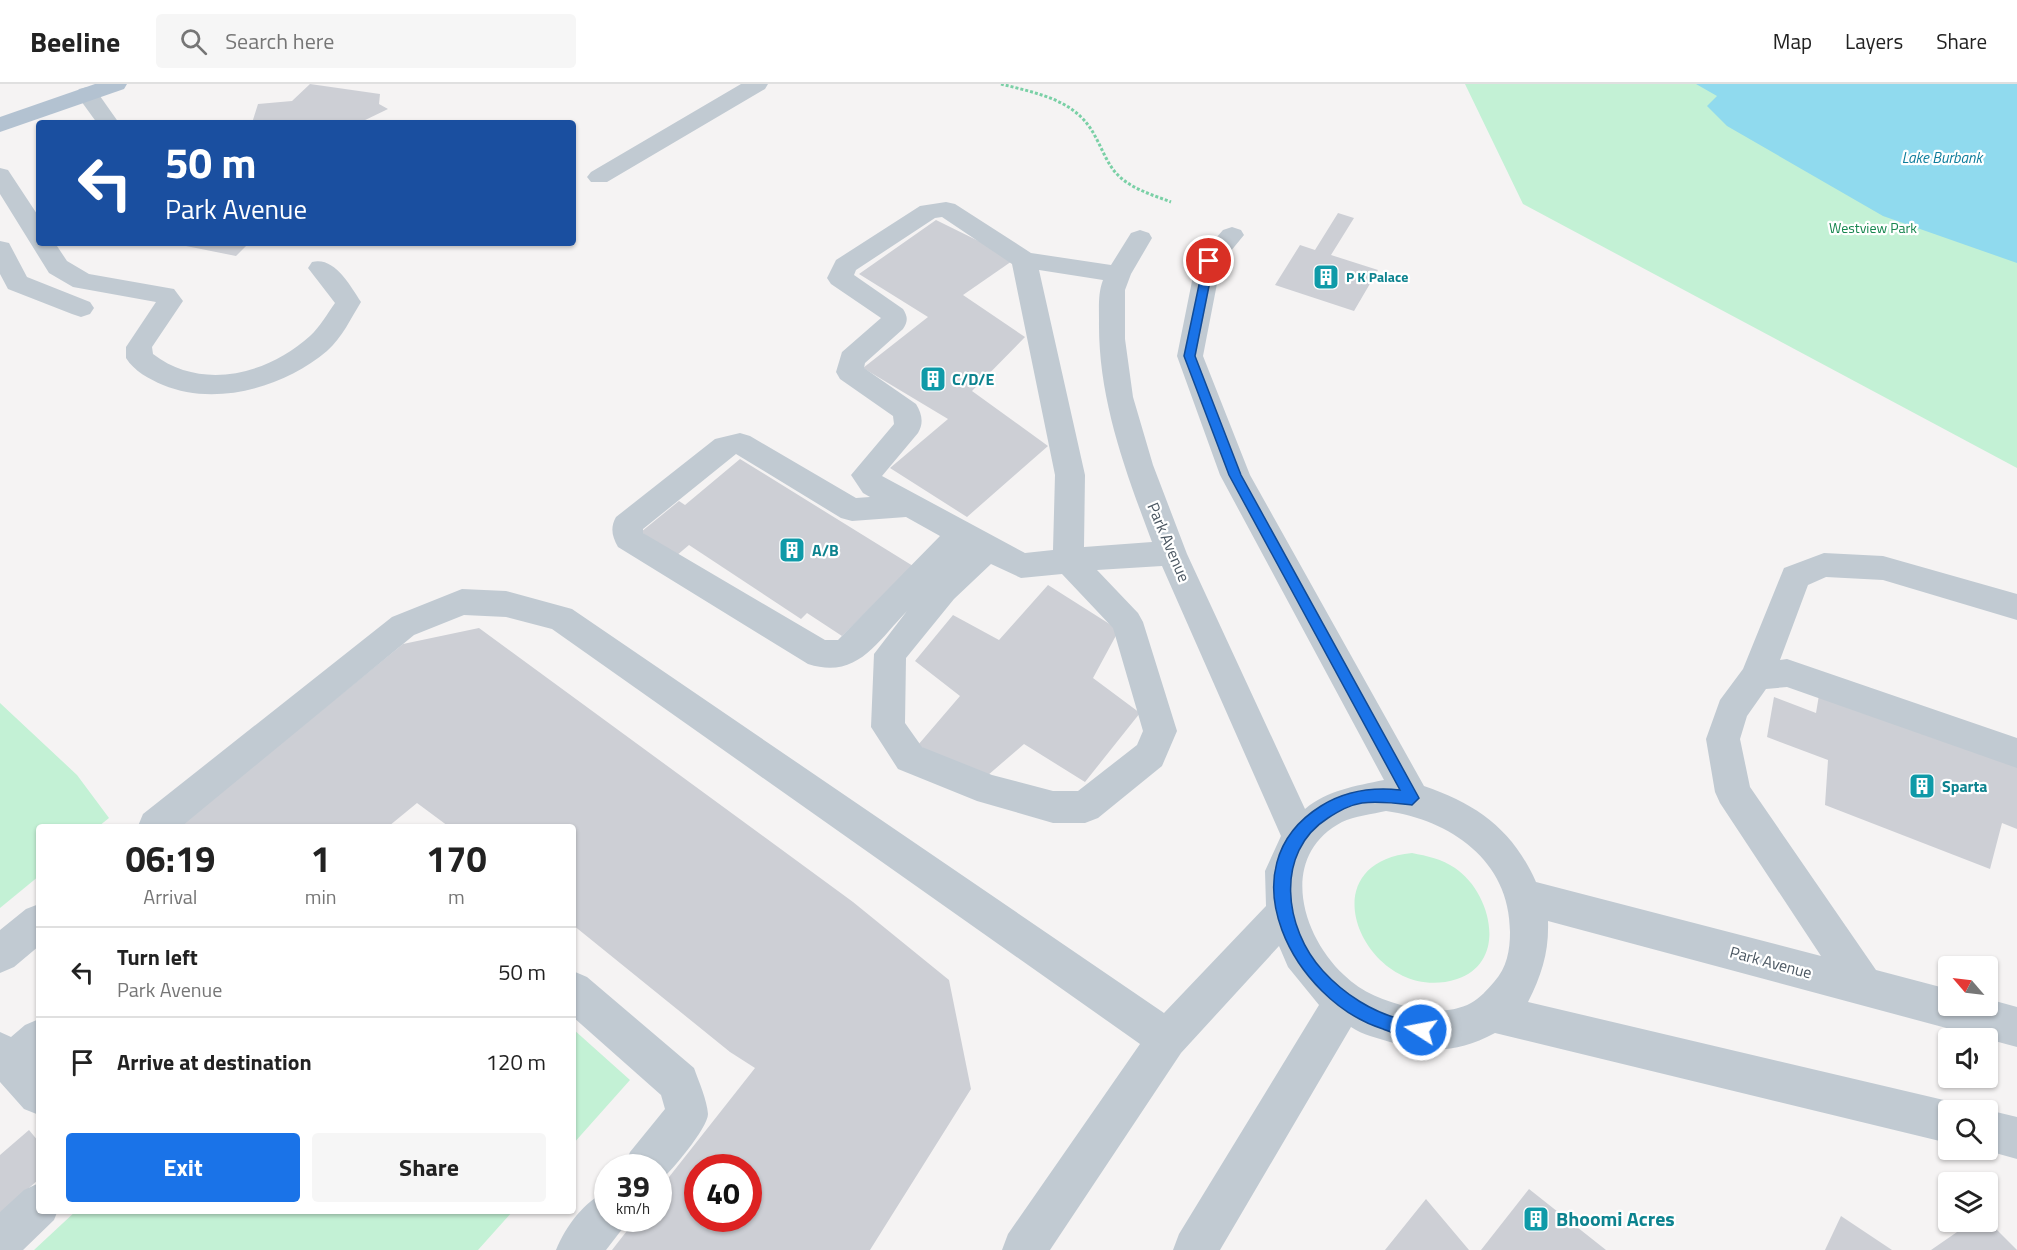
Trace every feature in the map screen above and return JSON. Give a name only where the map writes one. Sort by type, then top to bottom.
[{"type":"main road","points":[[0,125],[116,84]]},
{"type":"street","points":[[599,177],[757,84]]},
{"type":"street","points":[[87,94],[106,120]]},
{"type":"street","points":[[0,175],[36,231]]},
{"type":"street","points":[[1118,274],[1024,260],[946,209],[929,211],[844,266],[840,278],[894,315],[894,323],[852,359],[850,372],[906,411],[908,426],[866,475],[873,485],[1021,566],[1130,554],[1172,555]]},
{"type":"street","points":[[1232,235],[1209,261],[1190,356],[1235,475],[1412,798]]},
{"type":"street","name":"Park Avenue","points":[[1140,238],[1118,274],[1112,290],[1112,339],[1119,397],[1138,465],[1172,555],[1299,836]]},
{"type":"street","points":[[45,246],[58,267],[82,281],[165,295],[170,301],[140,347],[140,358],[151,370],[178,382],[217,385],[254,379],[287,366],[319,343],[348,302],[321,268]]},
{"type":"street","points":[[2,257],[17,283],[81,308]]},
{"type":"street","points":[[975,541],[943,590],[890,654],[888,727],[910,758],[1000,793],[1053,807],[1085,807],[1150,755],[1160,731],[1127,622],[1068,560],[1070,475],[1024,260]]},
{"type":"street","points":[[910,505],[852,510],[740,443],[725,446],[627,525],[628,539],[820,654],[846,652],[975,541]]},
{"type":"street","points":[[1864,987],[1733,792],[1723,739],[1732,710],[1757,676],[1795,577],[1824,565],[1883,568],[2017,607]]},
{"type":"street","points":[[158,824],[403,626],[462,602],[506,604],[561,618],[1167,1039]]},
{"type":"street","points":[[1757,676],[1787,673],[2017,753]]},
{"type":"street","points":[[1386,795],[1412,798],[1437,805],[1481,833],[1500,852],[1515,874],[1526,897],[1531,923],[1524,973],[1511,995],[1493,1013],[1467,1026],[1437,1031],[1405,1028],[1373,1018],[1344,1001],[1316,976],[1295,946],[1284,914],[1282,886],[1287,859],[1299,836],[1337,804],[1360,797],[1386,795]]},
{"type":"street","name":"Park Avenue","points":[[1526,897],[2017,1027]]},
{"type":"street","points":[[1024,1250],[1167,1039],[1284,914]]},
{"type":"street","points":[[0,954],[36,924]]},
{"type":"street","points":[[576,995],[679,1083],[687,1115],[656,1154]]},
{"type":"street","points":[[1195,1250],[1344,1001]]},
{"type":"street","points":[[1493,1013],[1938,1120]]},
{"type":"street","points":[[17,1052],[36,1088]]},
{"type":"street","points":[[1998,1133],[2017,1138]]},
{"type":"street","points":[[0,1242],[36,1208]]},
{"type":"street","points":[[578,1250],[594,1230]]},
{"type":"path","points":[[1001,84],[1033,92],[1076,112],[1096,136],[1113,169],[1132,186],[1171,202]]},
{"type":"green space","name":"Westview Park","points":[[1465,84],[2017,84],[2017,468],[1523,204]]},
{"type":"green space","points":[[0,703],[77,775],[109,818],[102,824],[36,824],[36,878],[0,908]]},
{"type":"green space","points":[[1412,853],[1440,860],[1455,868],[1468,879],[1485,909],[1489,926],[1489,943],[1484,958],[1473,970],[1457,979],[1426,982],[1398,973],[1375,955],[1360,931],[1355,905],[1360,881],[1378,863]]},
{"type":"green space","points":[[576,1032],[630,1080],[576,1141]]},
{"type":"green space","points":[[73,1214],[510,1214],[478,1250],[34,1250]]},
{"type":"water","name":"Lake Burbank","points":[[1696,84],[2017,84],[2017,263],[1883,216],[1727,126],[1707,106],[1717,96]]},
{"type":"building","points":[[310,84],[380,94],[379,104],[388,109],[365,120],[253,120],[258,104],[292,101]]},
{"type":"building","name":"P K Palace","points":[[1338,213],[1354,218],[1331,255],[1378,270],[1354,311],[1275,285],[1300,245],[1315,250]]},
{"type":"building","name":"C/D/E","points":[[936,220],[1015,259],[963,295],[1025,337],[972,391],[1048,446],[967,517],[890,468],[948,419],[863,368],[928,317],[859,274]]},
{"type":"building","points":[[186,246],[246,246],[236,256]]},
{"type":"building","name":"A/B","points":[[740,459],[913,566],[842,636],[807,613],[801,619],[689,545],[676,556],[641,532],[679,501],[685,505]]},
{"type":"building","points":[[1048,585],[1119,630],[1093,678],[1140,713],[1085,782],[1024,744],[980,782],[918,745],[960,696],[915,661],[953,615],[999,640]]},
{"type":"building","points":[[479,628],[853,902],[949,980],[971,1089],[870,1250],[612,1250],[626,1232],[672,1232],[672,1173],[684,1158],[684,1232],[762,1232],[762,1154],[687,1154],[755,1068],[730,1052],[576,927],[576,824],[445,824],[417,803],[391,824],[181,824],[403,644]]},
{"type":"building","name":"Sparta","points":[[1819,695],[2017,767],[2017,829],[2002,823],[1990,869],[1825,805],[1828,760],[1767,737],[1774,697],[1816,713]]},
{"type":"building","points":[[29,1130],[36,1138],[36,1182],[0,1214],[0,1155]]},
{"type":"building","name":"Bhoomi Acres","points":[[1529,1189],[1606,1250],[1481,1250]]},
{"type":"building","points":[[1426,1199],[1469,1250],[1385,1250]]},
{"type":"building","points":[[1841,1216],[1892,1250],[1825,1250]]},
{"type":"building","points":[[1998,1231],[2017,1250],[1931,1250],[1957,1232]]},
{"type":"place","name":"P K Palace","points":[[1326,277]]},
{"type":"place","name":"C/D/E","points":[[933,379]]},
{"type":"place","name":"A/B","points":[[792,550]]},
{"type":"place","name":"Sparta","points":[[1922,786]]},
{"type":"place","name":"Bhoomi Acres","points":[[1536,1219]]},
{"type":"route","points":[[1209,261],[1190,356],[1235,475],[1412,798],[1386,795],[1360,797],[1337,804],[1317,817],[1299,836],[1287,859],[1282,886],[1284,914],[1295,946],[1316,976],[1344,1001],[1373,1018],[1405,1028],[1421,1030]]}]
